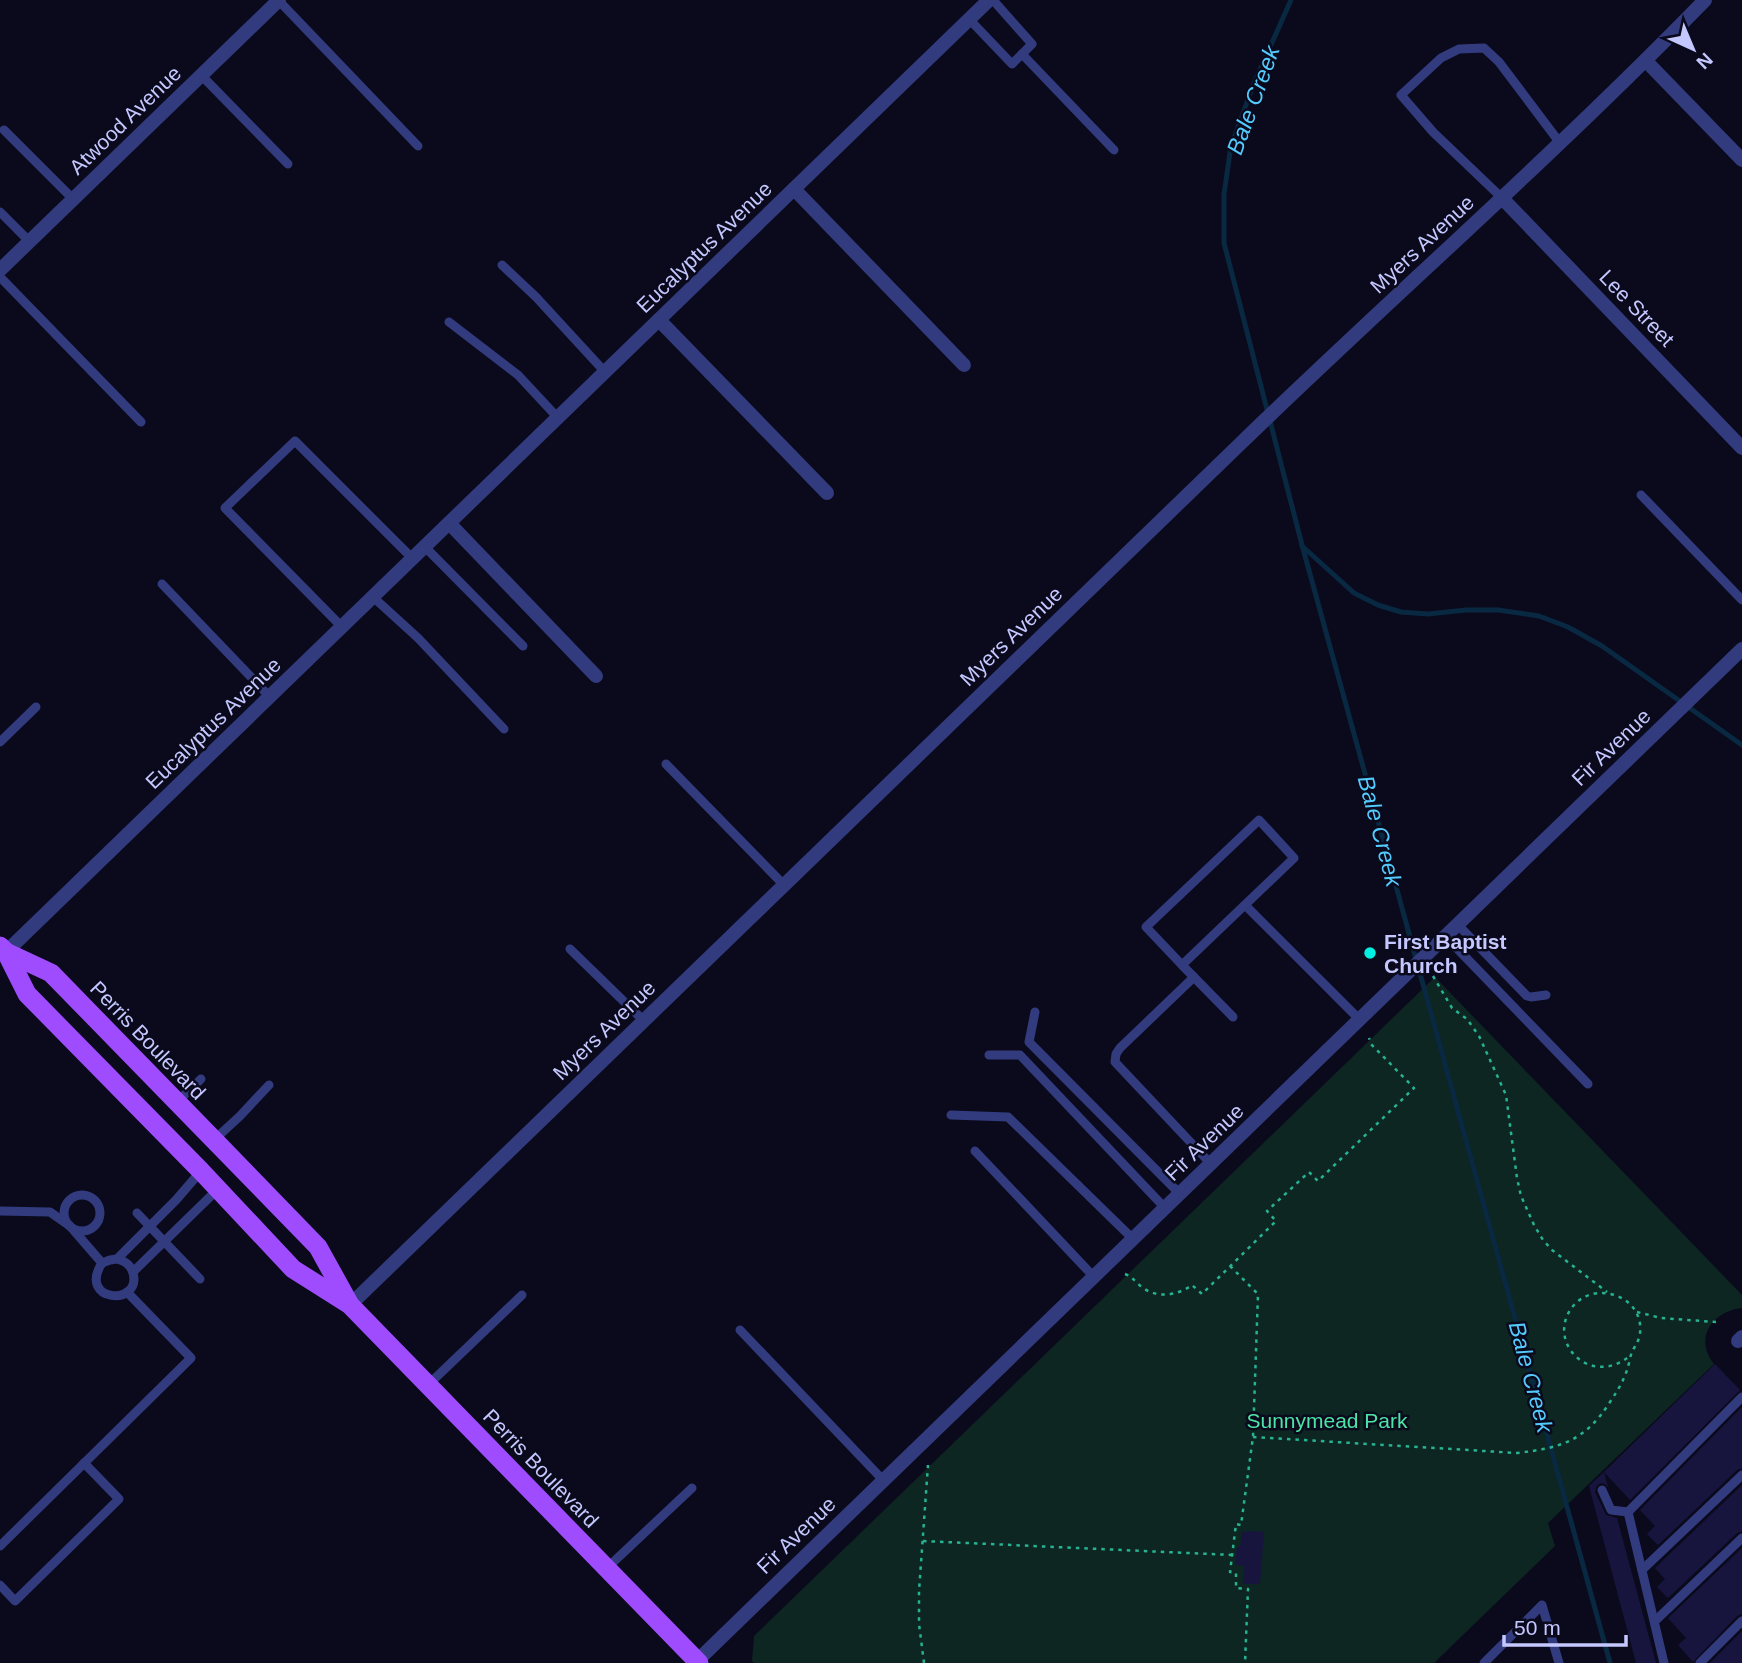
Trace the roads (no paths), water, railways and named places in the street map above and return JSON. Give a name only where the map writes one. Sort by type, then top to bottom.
[{"type":"main road","name":"Perris Boulevard","points":[[3,949],[51,973],[214,1140],[318,1247],[351,1306]]},
{"type":"main road","name":"Perris Boulevard","points":[[3,949],[27,994],[293,1269],[351,1306],[697,1662]]},
{"type":"street","name":"Atwood Avenue","points":[[0,270],[279,0]]},
{"type":"street","name":"Eucalyptus Avenue","points":[[3,949],[270,697],[991,0]]},
{"type":"street","name":"Myers Avenue","points":[[351,1306],[1242,441],[1560,143],[1705,0]]},
{"type":"street","points":[[1646,61],[1742,160]]},
{"type":"street","points":[[794,189],[964,365]]},
{"type":"street","name":"Lee Street","points":[[1502,198],[1742,448]]},
{"type":"street","points":[[659,320],[827,494]]},
{"type":"street","points":[[449,523],[596,676]]},
{"type":"street","name":"Fir Avenue","points":[[697,1662],[1742,649]]},
{"type":"lane","points":[[279,0],[418,146]]},
{"type":"lane","points":[[969,19],[1012,64],[1032,44],[991,0]]},
{"type":"lane","points":[[1502,198],[1433,132],[1401,95],[1441,58],[1459,49],[1484,48],[1499,62],[1560,143]]},
{"type":"lane","points":[[1022,54],[1114,150]]},
{"type":"lane","points":[[201,75],[288,164]]},
{"type":"lane","points":[[4,130],[73,199]]},
{"type":"lane","points":[[0,212],[29,241]]},
{"type":"lane","points":[[502,265],[537,297],[605,372]]},
{"type":"lane","points":[[0,278],[141,422]]},
{"type":"lane","points":[[449,322],[518,375],[558,418]]},
{"type":"lane","points":[[342,627],[225,508],[295,440],[413,559]]},
{"type":"lane","points":[[1642,495],[1742,600]]},
{"type":"lane","points":[[425,547],[523,646]]},
{"type":"lane","points":[[162,584],[270,697]]},
{"type":"lane","points":[[373,597],[418,638],[504,729]]},
{"type":"lane","points":[[0,742],[36,707]]},
{"type":"lane","points":[[666,764],[784,885]]},
{"type":"lane","points":[[1182,965],[1294,858],[1258,820],[1146,927],[1182,965],[1233,1017]]},
{"type":"lane","points":[[1245,905],[1360,1020]]},
{"type":"lane","points":[[1458,925],[1527,996],[1546,995]]},
{"type":"lane","points":[[1446,937],[1588,1084]]},
{"type":"lane","points":[[570,949],[644,1021]]},
{"type":"lane","points":[[1194,977],[1120,1048],[1115,1062],[1211,1164]]},
{"type":"lane","points":[[1035,1013],[1029,1042],[1180,1194]]},
{"type":"lane","points":[[989,1055],[1020,1055],[1165,1208]]},
{"type":"lane","points":[[176,1102],[201,1079]]},
{"type":"lane","points":[[214,1140],[269,1085]]},
{"type":"lane","points":[[951,1115],[1008,1118],[1133,1239]]},
{"type":"lane","points":[[975,1151],[1094,1277]]},
{"type":"lane","points":[[117,1259],[201,1171]]},
{"type":"lane","points":[[133,1272],[218,1189]]},
{"type":"lane","points":[[0,1211],[50,1212],[70,1226],[76,1230],[83,1231],[95,1225],[98,1219],[98,1205],[93,1199],[80,1195],[74,1197],[68,1201],[64,1214],[65,1221],[70,1226],[102,1263]]},
{"type":"lane","points":[[137,1213],[200,1279]]},
{"type":"lane","points":[[117,1259],[130,1266],[134,1280],[127,1293],[113,1296],[100,1290],[96,1276],[102,1263],[117,1259]]},
{"type":"lane","points":[[0,1546],[191,1358],[127,1293]]},
{"type":"lane","points":[[428,1385],[522,1295]]},
{"type":"lane","points":[[740,1330],[883,1480]]},
{"type":"lane","points":[[1628,1512],[1742,1397]]},
{"type":"lane","points":[[0,1585],[15,1601],[119,1499],[84,1463]]},
{"type":"lane","points":[[1642,1570],[1742,1475]]},
{"type":"lane","points":[[607,1568],[692,1488]]},
{"type":"lane","points":[[1602,1490],[1611,1510],[1628,1512]]},
{"type":"lane","points":[[1628,1512],[1664,1663]]},
{"type":"lane","points":[[1655,1620],[1742,1538]]},
{"type":"lane","points":[[1483,1663],[1542,1605],[1559,1663]]},
{"type":"lane","points":[[1700,1663],[1742,1621]]},
{"type":"waterway","name":"Bale Creek","points":[[1291,0],[1254,83],[1231,146],[1224,194],[1224,243],[1302,545],[1610,1663]]},
{"type":"waterway","points":[[1302,546],[1354,593],[1378,605],[1401,612],[1428,614],[1498,610],[1539,616],[1568,627],[1602,646],[1742,745]]},
{"type":"place","name":"First Baptist Church","points":[[1370,953]]},
{"type":"park label","name":"Sunnymead Park","points":[[1327,1420]]}]
